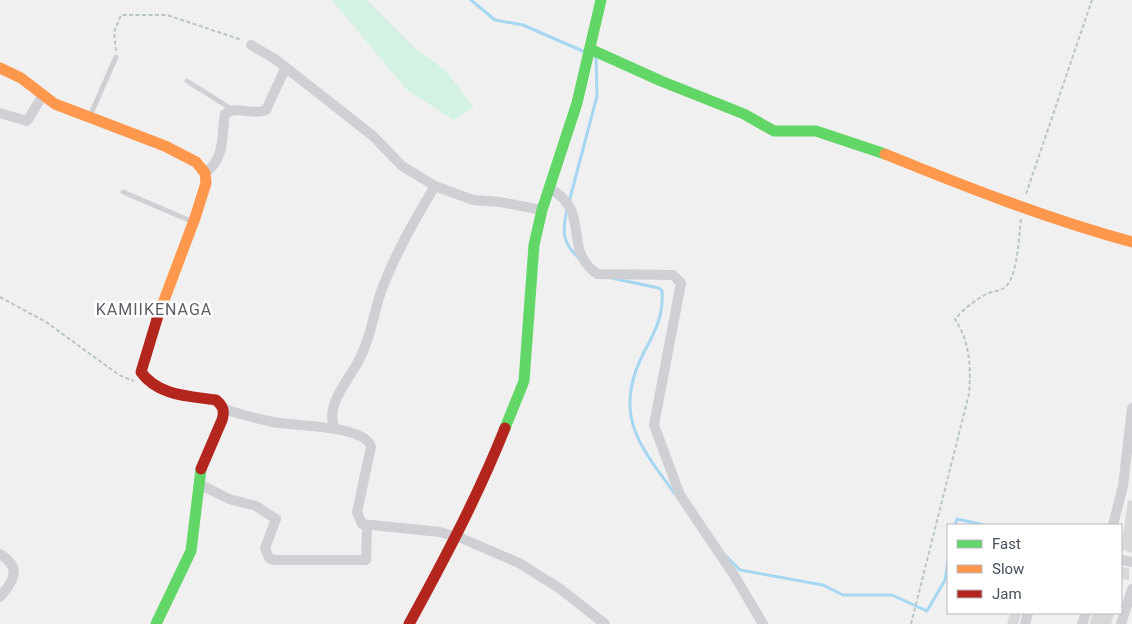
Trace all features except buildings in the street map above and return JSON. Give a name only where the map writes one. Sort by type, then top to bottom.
[{"type":"street","points":[[410,624],[488,470],[524,381],[534,245],[542,210],[577,103],[601,0]]},
{"type":"street","points":[[251,44],[266,52],[285,69],[374,136],[402,166],[435,186],[472,200],[500,202],[542,210]]},
{"type":"street","points":[[590,48],[661,81],[744,114],[774,131],[816,131],[886,154],[937,176],[1022,206],[1132,242]]},
{"type":"street","points":[[0,68],[21,78],[55,104],[165,146],[196,162],[206,173]]},
{"type":"street","points":[[285,69],[266,110],[253,112],[233,110],[224,116],[223,138],[218,159],[206,173],[206,183],[194,222],[170,279],[144,357],[142,372],[146,380],[172,393],[216,400],[224,409],[272,422],[335,428],[366,439],[370,443],[357,512],[359,521],[367,526],[440,532],[456,536],[518,563],[566,594],[605,624]]},
{"type":"street","points":[[0,113],[27,121],[43,95]]},
{"type":"street","points":[[335,428],[332,420],[339,393],[360,359],[391,267],[413,222],[435,186]]},
{"type":"street","points":[[549,188],[569,202],[574,215],[579,254],[590,269],[597,274],[673,275],[681,283],[654,426],[680,495],[734,574],[763,624]]},
{"type":"street","points":[[1113,524],[1123,486],[1132,408]]},
{"type":"street","points":[[156,624],[182,575],[192,550],[199,484],[204,460],[224,409]]},
{"type":"street","points":[[199,484],[229,499],[256,506],[276,519],[265,548],[268,558],[274,560],[366,560],[367,526]]},
{"type":"street","points":[[0,554],[9,560],[13,566],[13,578],[0,598]]},
{"type":"street","points":[[1121,624],[1132,589]]},
{"type":"lane","points":[[89,118],[116,57]]},
{"type":"lane","points":[[187,81],[211,94],[233,110]]},
{"type":"lane","points":[[123,192],[194,222]]},
{"type":"path","points":[[911,624],[969,394],[970,366],[967,344],[965,334],[955,319],[962,311],[987,294],[999,291],[1008,284],[1016,258],[1022,206],[1092,0]]},
{"type":"path","points":[[116,57],[114,32],[121,15],[167,15],[230,35],[251,44]]},
{"type":"path","points":[[0,297],[46,322],[127,380],[146,380]]},
{"type":"green space","points":[[332,0],[367,0],[417,50],[446,71],[474,107],[453,120],[406,89]]},
{"type":"waterway","points":[[471,0],[495,20],[523,25],[585,52]]},
{"type":"waterway","points":[[569,202],[597,96],[596,56]]},
{"type":"waterway","points":[[567,210],[564,224],[566,242],[579,258]]},
{"type":"waterway","points":[[611,278],[659,288],[662,291],[662,308],[658,323],[635,374],[630,393],[630,411],[634,428],[641,444],[650,460],[675,494]]},
{"type":"waterway","points":[[955,524],[957,519],[980,524]]},
{"type":"waterway","points":[[725,555],[740,570],[823,585],[843,595],[892,595],[927,611],[945,580],[947,568]]},
{"type":"traffic: fast","points":[[505,428],[524,381],[534,245],[542,210],[577,103],[601,0]]},
{"type":"traffic: fast","points":[[590,49],[661,81],[744,114],[774,131],[816,131],[885,154]]},
{"type":"traffic: fast","points":[[156,624],[191,551],[201,469]]},
{"type":"traffic: slow","points":[[0,68],[21,78],[55,104],[165,146],[196,162],[205,173],[206,183],[195,218],[157,319]]},
{"type":"traffic: slow","points":[[885,154],[1007,202],[1132,242]]},
{"type":"traffic: jam","points":[[157,319],[141,372],[156,386],[175,394],[216,400],[223,409],[222,420],[201,469]]},
{"type":"traffic: jam","points":[[409,624],[460,528],[505,428]]},
{"type":"district","name":"KAMIIKENAGA","points":[[154,309]]}]
